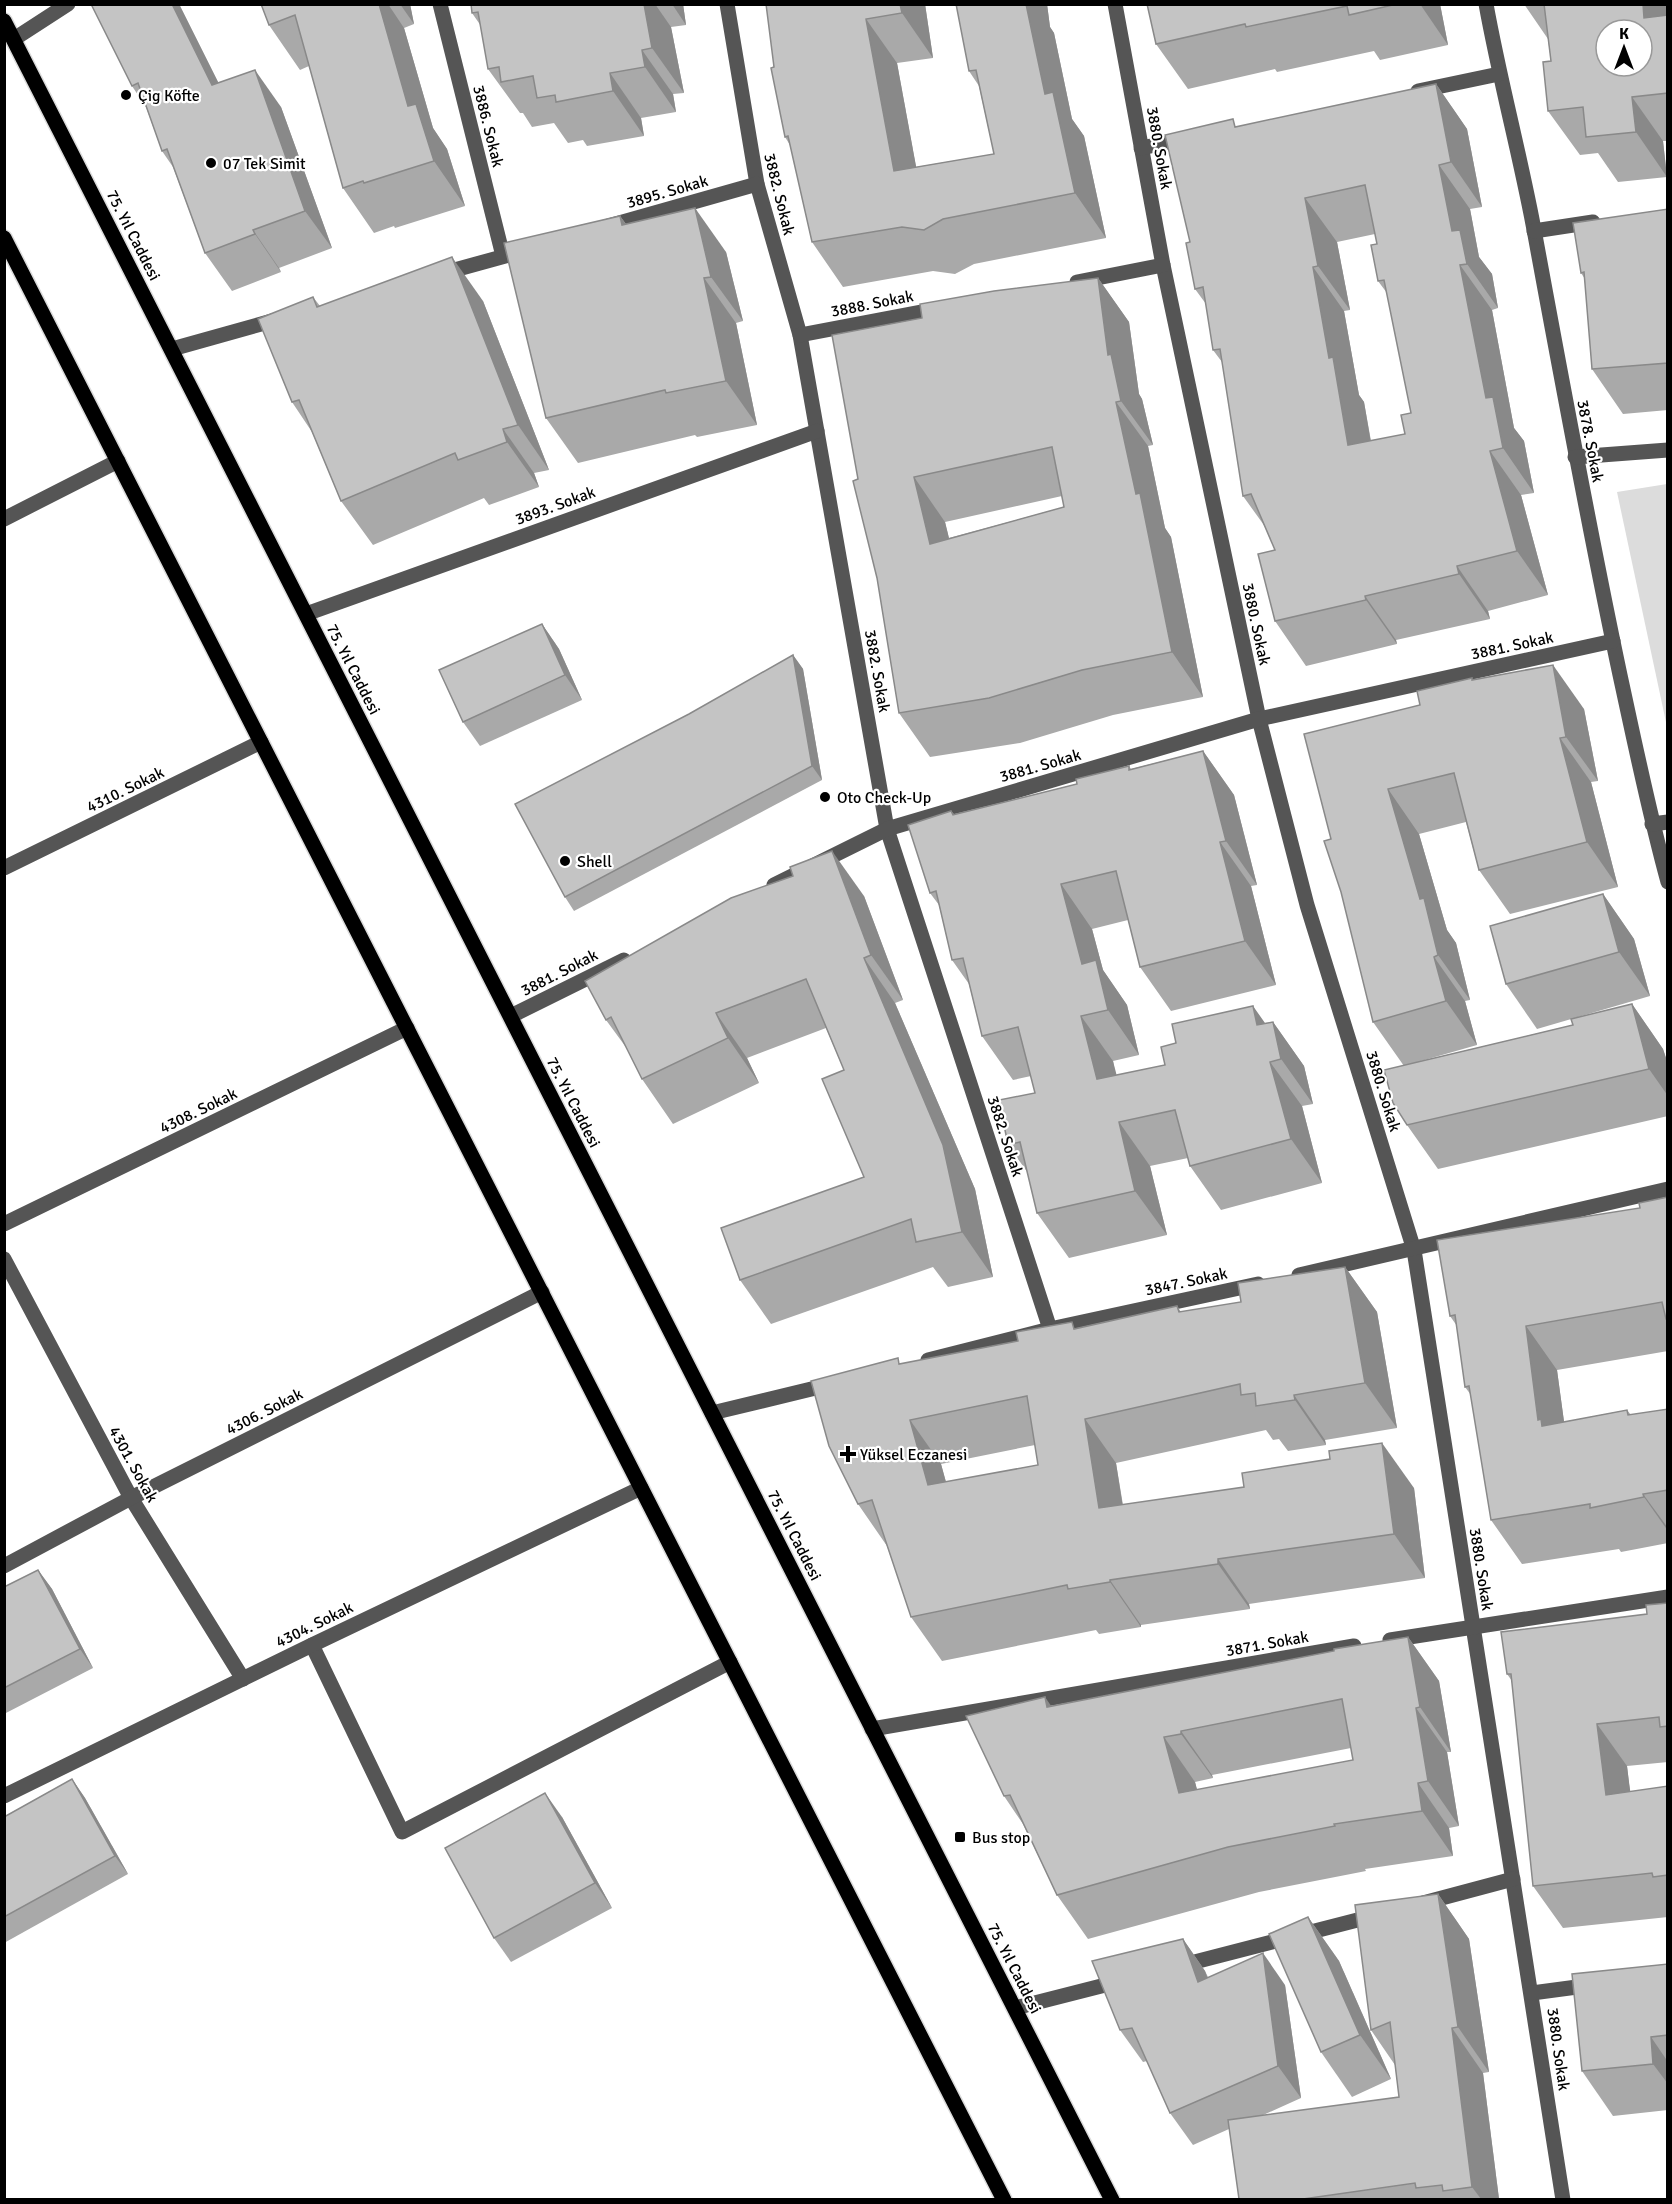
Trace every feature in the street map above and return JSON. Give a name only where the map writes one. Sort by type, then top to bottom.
[{"type":"main road","name":"75. Yıl Caddesi","points":[[4,21],[1112,2199]]},
{"type":"main road","points":[[4,238],[1004,2199]]},
{"type":"street","points":[[14,39],[68,4]]},
{"type":"street","name":"3886. Sokak","points":[[440,4],[504,256]]},
{"type":"street","name":"3882. Sokak","points":[[728,4],[757,184],[800,335],[887,829],[1050,1329]]},
{"type":"street","name":"3880. Sokak","points":[[1115,4],[1163,265],[1259,719],[1307,904],[1414,1250],[1563,2199]]},
{"type":"street","name":"3878. Sokak","points":[[1486,4],[1498,74],[1534,231],[1575,457],[1613,641],[1652,824],[1668,882]]},
{"type":"street","points":[[1406,93],[1498,74]]},
{"type":"street","points":[[1141,148],[1199,136]]},
{"type":"street","name":"3895. Sokak","points":[[596,230],[757,184]]},
{"type":"street","points":[[1534,231],[1612,219]]},
{"type":"street","points":[[423,279],[538,246]]},
{"type":"street","points":[[1058,286],[1163,265]]},
{"type":"street","name":"3888. Sokak","points":[[800,335],[952,306]]},
{"type":"street","points":[[172,349],[297,314]]},
{"type":"street","name":"3893. Sokak","points":[[306,614],[817,430]]},
{"type":"street","points":[[1575,457],[1668,450]]},
{"type":"street","points":[[4,519],[118,461]]},
{"type":"street","name":"3881. Sokak","points":[[762,891],[887,829],[1259,719],[1613,641]]},
{"type":"street","name":"4310. Sokak","points":[[4,868],[261,742]]},
{"type":"street","points":[[1652,824],[1668,822]]},
{"type":"street","name":"3881. Sokak","points":[[511,1016],[636,954]]},
{"type":"street","name":"4308. Sokak","points":[[4,1224],[407,1028]]},
{"type":"street","name":"3847. Sokak","points":[[910,1364],[1050,1329],[1414,1250],[1668,1189]]},
{"type":"street","name":"4301. Sokak","points":[[4,1259],[131,1498],[243,1679]]},
{"type":"street","name":"4306. Sokak","points":[[4,1566],[131,1498],[542,1292]]},
{"type":"street","points":[[712,1413],[852,1378]]},
{"type":"street","name":"4304. Sokak","points":[[4,1796],[312,1645],[641,1488]]},
{"type":"street","name":"3871. Sokak","points":[[872,1729],[1473,1626],[1668,1597]]},
{"type":"street","points":[[312,1645],[402,1832],[730,1662]]},
{"type":"street","points":[[1166,1969],[1513,1879]]},
{"type":"street","points":[[1015,2008],[1131,1978]]},
{"type":"street","points":[[1532,1994],[1611,1982]]},
{"type":"shaded area","points":[[1668,484],[1667,727],[1617,492]]},
{"type":"building","points":[[91,4],[172,4],[212,85],[255,70],[305,211],[253,230],[255,234],[205,253],[167,149],[162,151],[138,83],[132,86]]},
{"type":"building","points":[[261,4],[379,4],[408,106],[416,104],[434,161],[343,188],[295,15],[269,25]]},
{"type":"building","points":[[471,4],[644,4],[652,48],[642,50],[645,67],[610,73],[613,91],[556,102],[555,95],[537,98],[533,76],[501,82],[499,67],[488,69],[478,12],[472,13]]},
{"type":"building","points":[[766,4],[900,4],[902,13],[866,19],[894,171],[994,154],[976,70],[969,71],[956,4],[1026,4],[1045,94],[1053,92],[1075,193],[943,219],[924,230],[902,227],[812,242],[788,136],[785,137],[771,68],[774,67]]},
{"type":"building","points":[[1147,4],[1397,4],[1349,15],[1347,6],[1246,27],[1245,24],[1156,44]]},
{"type":"building","points":[[1544,4],[1643,4],[1644,18],[1668,15],[1668,93],[1632,97],[1636,132],[1586,137],[1583,107],[1548,111],[1543,62],[1551,61]]},
{"type":"building","points":[[1436,84],[1451,162],[1439,165],[1452,231],[1460,230],[1467,264],[1460,265],[1486,398],[1493,397],[1503,448],[1490,451],[1517,551],[1457,566],[1459,574],[1365,596],[1366,600],[1275,621],[1258,554],[1275,550],[1251,494],[1243,496],[1220,349],[1213,350],[1203,287],[1195,289],[1186,243],[1190,242],[1165,135],[1233,119],[1235,127]],"holes":[[[1365,185],[1377,244],[1371,245],[1378,281],[1384,280],[1411,413],[1401,415],[1405,434],[1348,445],[1333,357],[1329,358],[1313,267],[1318,266],[1305,198]]]},
{"type":"building","points":[[695,208],[711,277],[704,278],[726,381],[666,393],[665,390],[546,418],[504,243],[620,216],[622,225]]},
{"type":"building","points":[[1668,209],[1668,363],[1592,369],[1584,272],[1581,273],[1573,223]]},
{"type":"building","points":[[452,257],[518,425],[503,429],[507,442],[458,460],[455,453],[341,501],[299,400],[292,402],[258,319],[313,297],[317,307]]},
{"type":"building","points":[[1098,278],[1108,355],[1111,354],[1121,401],[1116,402],[1136,494],[1140,493],[1172,652],[1082,670],[989,698],[899,713],[877,578],[853,481],[858,479],[832,335],[922,318],[920,304],[994,291]],"holes":[[[1052,447],[1064,507],[930,544],[914,477]]]},
{"type":"building","points":[[542,624],[565,675],[463,722],[439,670]]},
{"type":"building","points":[[793,655],[812,766],[565,897],[515,804],[689,714]]},
{"type":"building","points":[[1553,665],[1566,737],[1560,738],[1587,842],[1479,870],[1454,773],[1388,789],[1420,899],[1424,898],[1438,955],[1434,957],[1446,1001],[1373,1022],[1341,892],[1324,841],[1331,839],[1304,734],[1420,705],[1417,691],[1472,678],[1472,680]]},
{"type":"building","points":[[1203,751],[1226,841],[1220,842],[1245,941],[1140,967],[1116,871],[1061,884],[1082,964],[1096,960],[1108,1010],[1081,1016],[1097,1079],[1165,1065],[1161,1047],[1176,1043],[1172,1024],[1253,1006],[1257,1025],[1273,1022],[1281,1059],[1270,1062],[1291,1139],[1190,1166],[1175,1110],[1119,1122],[1135,1191],[1037,1213],[1020,1142],[1008,1145],[999,1100],[1035,1093],[1018,1027],[982,1036],[963,958],[952,960],[936,891],[930,893],[908,825],[951,811],[953,815],[1077,784],[1076,779],[1129,766],[1129,770]]},
{"type":"building","points":[[832,851],[871,955],[864,958],[943,1145],[962,1232],[916,1242],[911,1219],[740,1280],[721,1228],[864,1177],[822,1079],[844,1070],[806,979],[716,1013],[728,1038],[642,1079],[611,1017],[606,1020],[585,981],[731,898],[793,876],[790,867]]},
{"type":"building","points":[[1603,894],[1619,952],[1506,984],[1490,926]]},
{"type":"building","points":[[1632,1004],[1649,1069],[1407,1125],[1393,1103],[1384,1070],[1573,1025],[1571,1019]]},
{"type":"building","points":[[1668,1197],[1668,1319],[1666,1319],[1662,1302],[1526,1326],[1538,1420],[1541,1419],[1542,1426],[1627,1410],[1628,1415],[1668,1409],[1668,1490],[1590,1508],[1590,1504],[1491,1520],[1469,1386],[1465,1387],[1455,1315],[1450,1316],[1437,1240],[1640,1208],[1639,1203]]},
{"type":"building","points":[[1345,1267],[1365,1383],[1294,1395],[1295,1400],[1256,1406],[1255,1393],[1241,1395],[1240,1384],[1085,1419],[1099,1508],[1244,1487],[1242,1473],[1330,1459],[1329,1451],[1382,1443],[1394,1534],[1218,1559],[1218,1564],[1110,1580],[1110,1582],[1068,1589],[1067,1585],[911,1617],[872,1500],[858,1504],[829,1446],[811,1381],[898,1358],[899,1364],[1018,1341],[1016,1332],[1072,1322],[1074,1329],[1177,1306],[1179,1312],[1241,1302],[1238,1283]],"holes":[[[1027,1396],[1038,1465],[928,1485],[910,1420]]]},
{"type":"building","points":[[38,1570],[80,1649],[4,1688],[4,1587]]},
{"type":"building","points":[[1668,1603],[1668,1726],[1660,1727],[1659,1717],[1597,1724],[1606,1795],[1668,1786],[1668,1875],[1653,1877],[1652,1873],[1533,1886],[1511,1674],[1507,1674],[1501,1632],[1647,1614],[1646,1605]]},
{"type":"building","points":[[1408,1637],[1420,1707],[1416,1708],[1428,1781],[1418,1783],[1422,1811],[1334,1824],[1335,1826],[1228,1847],[1057,1895],[1010,1795],[1004,1796],[966,1716],[1045,1697],[1047,1707],[1334,1651],[1334,1649]],"holes":[[[1342,1699],[1353,1760],[1179,1793],[1164,1737],[1181,1734],[1181,1731]]]},
{"type":"building","points":[[72,1779],[115,1856],[4,1917],[4,1817]]},
{"type":"building","points":[[545,1793],[595,1883],[494,1938],[445,1848]]},
{"type":"building","points":[[1438,1894],[1458,2027],[1452,2028],[1472,2187],[1443,2191],[1442,2185],[1416,2188],[1415,2183],[1303,2199],[1239,2199],[1228,2120],[1399,2097],[1390,2022],[1371,2030],[1355,1905]]},
{"type":"building","points":[[1308,1917],[1360,2035],[1321,2052],[1269,1934]]},
{"type":"building","points":[[1183,1939],[1198,1982],[1263,1953],[1278,2066],[1170,2113],[1132,2028],[1120,2030],[1092,1961]]},
{"type":"building","points":[[1668,1964],[1668,2035],[1651,2037],[1653,2064],[1582,2071],[1572,1974]]},
{"type":"place","name":"Çig Köfte","points":[[126,95]]},
{"type":"place","name":"07 Tek Simit","points":[[211,163]]},
{"type":"place","name":"Oto Check-Up","points":[[825,797]]},
{"type":"place","name":"Shell","points":[[565,861]]},
{"type":"place","name":"Yüksel Eczanesi","points":[[848,1454]]},
{"type":"place","name":"Bus stop","points":[[960,1837]]}]
